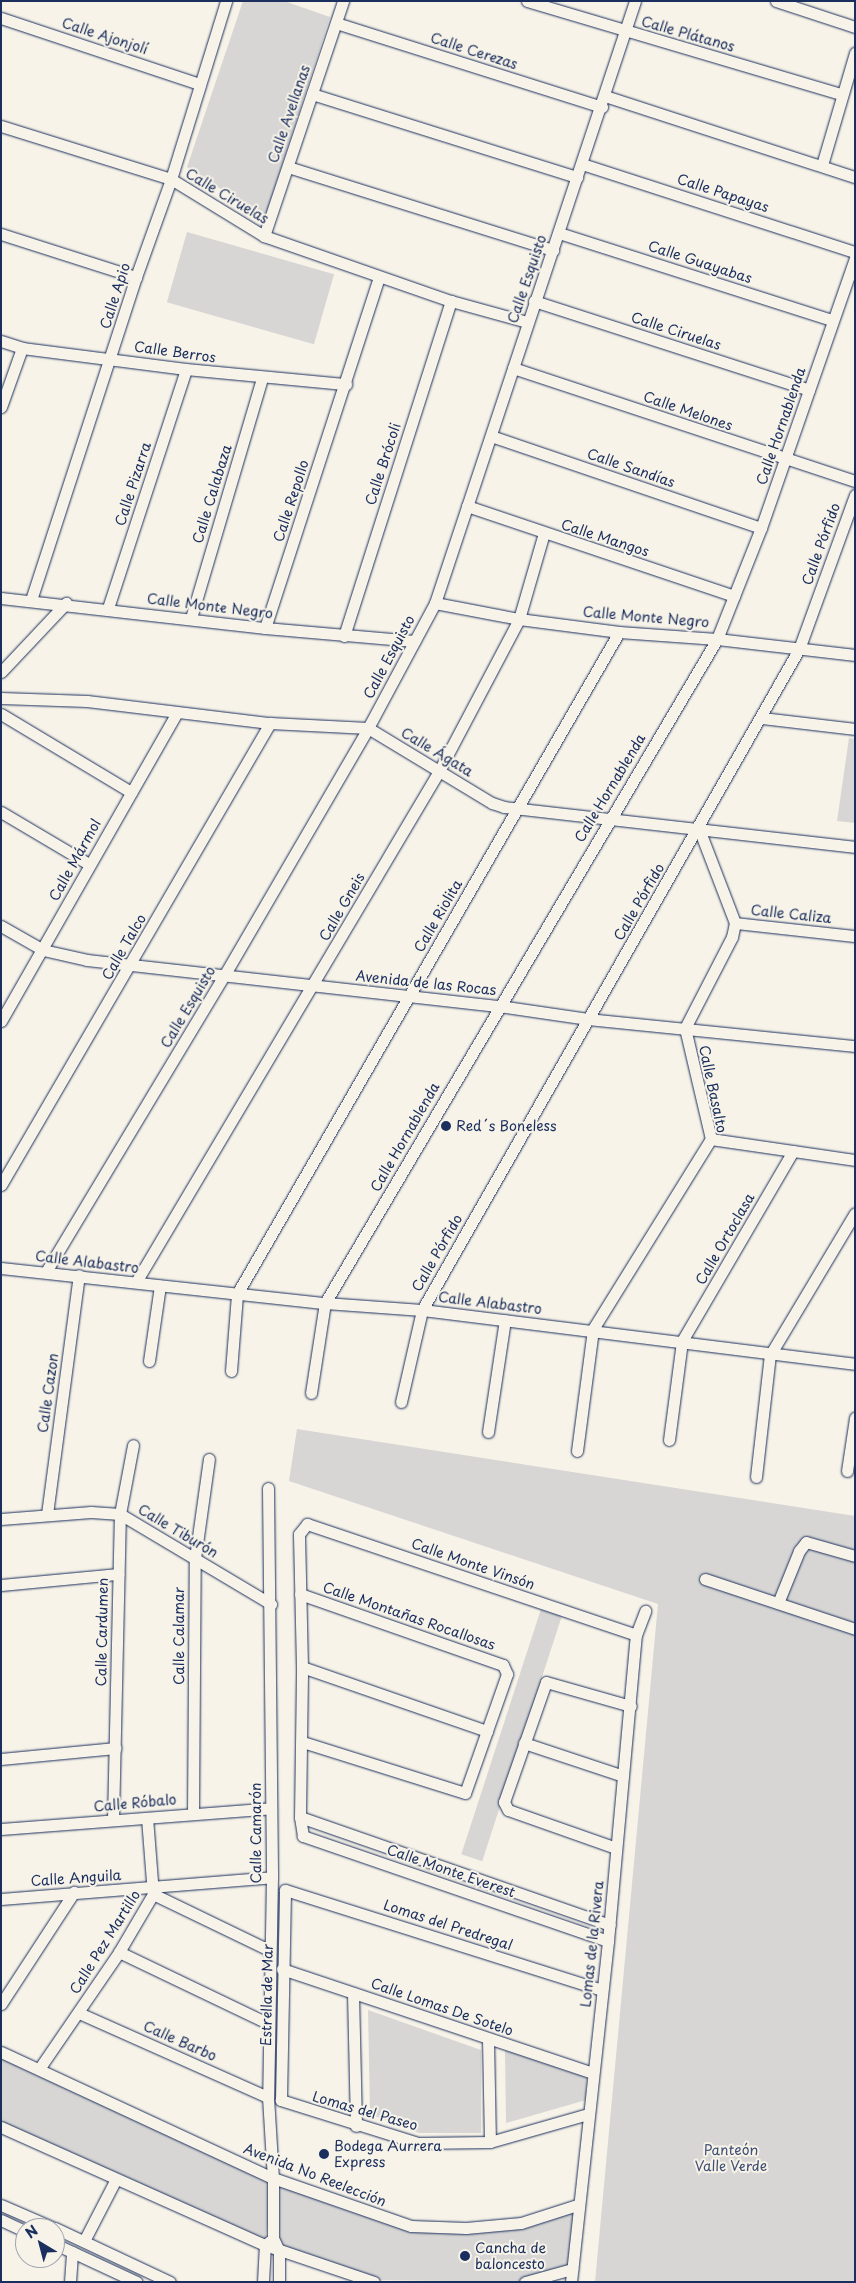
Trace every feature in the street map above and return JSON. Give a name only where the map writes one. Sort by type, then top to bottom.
[{"type":"street","name":"Calle Apio","points":[[31,600],[136,276],[171,180],[226,1]]},
{"type":"street","name":"Calle Avellanas","points":[[264,236],[344,1]]},
{"type":"street","name":"Calle Plátanos","points":[[527,1],[841,94]]},
{"type":"street","name":"Calle Esquisto","points":[[46,1270],[225,974],[368,728],[435,603],[534,301],[602,107],[635,1]]},
{"type":"street","points":[[776,1],[855,26]]},
{"type":"street","name":"Calle Ajonjolí","points":[[1,18],[199,84]]},
{"type":"street","name":"Calle Cerezas","points":[[336,22],[602,107]]},
{"type":"street","points":[[822,165],[841,94],[855,53]]},
{"type":"street","points":[[312,94],[577,178]]},
{"type":"street","points":[[605,96],[855,177]]},
{"type":"street","name":"Calle Ciruelas","points":[[1,126],[171,180],[264,236],[379,278],[450,301],[527,322]]},
{"type":"street","name":"Calle Papayas","points":[[582,164],[855,252]]},
{"type":"street","points":[[288,167],[553,250]]},
{"type":"street","name":"Calle Guayabas","points":[[559,233],[832,320]]},
{"type":"street","points":[[1,234],[136,276]]},
{"type":"street","name":"Calle Hornablenda","points":[[325,1303],[610,817],[717,639],[786,460],[832,320],[855,258]]},
{"type":"street","points":[[346,384],[379,278]]},
{"type":"street","name":"Calle Brócoli","points":[[344,636],[450,301]]},
{"type":"street","name":"Calle Ciruelas","points":[[534,301],[809,390]]},
{"type":"street","name":"Calle Berros","points":[[1,341],[22,348],[186,369],[262,378],[346,384]]},
{"type":"street","points":[[1,407],[22,348]]},
{"type":"street","name":"Calle Melones","points":[[513,368],[786,460],[855,481]]},
{"type":"street","name":"Calle Pizarra","points":[[108,608],[186,369]]},
{"type":"street","name":"Calle Calabaza","points":[[190,618],[262,378]]},
{"type":"street","name":"Calle Repollo","points":[[265,628],[346,384]]},
{"type":"street","name":"Calle Sandías","points":[[491,436],[761,528]]},
{"type":"street","name":"Calle Pórfido","points":[[401,1402],[422,1310],[699,829],[799,649],[855,495]]},
{"type":"street","name":"Calle Mangos","points":[[467,506],[734,596]]},
{"type":"street","name":"Calle Gneis","points":[[136,1282],[439,771],[520,619],[544,533]]},
{"type":"street","name":"Calle Monte Negro","points":[[1,598],[66,603],[265,628],[414,641]]},
{"type":"street","points":[[1,672],[66,603]]},
{"type":"street","name":"Calle Monte Negro","points":[[435,603],[520,619],[619,632],[717,639],[855,655]]},
{"type":"street","name":"Calle Riolita","points":[[237,1294],[619,632]]},
{"type":"street","name":"Calle Ágata","points":[[1,698],[87,702],[176,714],[270,723],[368,728],[492,803],[518,809],[610,817],[855,847]]},
{"type":"street","points":[[1,714],[131,792]]},
{"type":"street","name":"Calle Mármol","points":[[1,1021],[176,714]]},
{"type":"street","points":[[762,718],[855,729]]},
{"type":"street","name":"Calle Talco","points":[[1,1185],[270,723]]},
{"type":"street","points":[[1,812],[89,864]]},
{"type":"street","name":"Calle Caliza","points":[[699,829],[735,923],[855,936]]},
{"type":"street","points":[[684,1028],[732,937],[735,923]]},
{"type":"street","name":"Avenida de las Rocas","points":[[1,926],[43,950],[130,966],[225,974],[499,1006],[588,1019],[855,1046]]},
{"type":"street","name":"Calle Basalto","points":[[593,1329],[711,1139],[684,1028]]},
{"type":"street","points":[[711,1139],[855,1160]]},
{"type":"street","name":"Calle Ortoclasa","points":[[682,1341],[793,1151]]},
{"type":"street","points":[[756,1477],[770,1355],[855,1213]]},
{"type":"street","name":"Calle Alabastro","points":[[1,1268],[46,1270],[160,1286],[325,1303],[422,1310],[593,1329],[770,1355],[855,1364]]},
{"type":"street","name":"Calle Cazon","points":[[47,1514],[79,1275]]},
{"type":"street","points":[[149,1361],[160,1286]]},
{"type":"street","points":[[231,1370],[237,1294]]},
{"type":"street","points":[[311,1393],[325,1303]]},
{"type":"street","points":[[488,1432],[505,1320]]},
{"type":"street","points":[[577,1451],[593,1329]]},
{"type":"street","points":[[669,1440],[682,1341]]},
{"type":"street","points":[[848,1471],[855,1418]]},
{"type":"street","name":"Calle Cardumen","points":[[113,1820],[120,1514],[133,1445]]},
{"type":"street","name":"Calle Calamar","points":[[193,1813],[195,1558],[209,1459]]},
{"type":"street","name":"Calle Camarón","points":[[263,2282],[269,2242],[273,2178],[268,2097],[267,2023],[272,1877],[271,1604],[268,1488]]},
{"type":"street","name":"Calle Tiburón","points":[[1,1519],[47,1514],[120,1514],[271,1604]]},
{"type":"street","name":"Calle Monte Vinsón","points":[[301,1528],[307,1524],[636,1635]]},
{"type":"street","name":"Calle Monte Everest","points":[[301,1528],[301,1832],[306,1838],[608,1941]]},
{"type":"street","points":[[778,1603],[799,1551],[806,1542],[855,1556]]},
{"type":"street","points":[[1,1585],[118,1574]]},
{"type":"street","points":[[705,1579],[855,1629]]},
{"type":"street","name":"Calle Montañas Rocallosas","points":[[300,1594],[503,1665],[507,1669],[487,1731]]},
{"type":"street","name":"Lomas de la Rivera","points":[[571,2282],[577,2205],[610,1925],[636,1635],[645,1611]]},
{"type":"street","points":[[302,1666],[487,1731],[465,1793],[302,1742]]},
{"type":"street","points":[[616,1848],[504,1806],[546,1682],[630,1706]]},
{"type":"street","points":[[524,1743],[623,1776]]},
{"type":"street","points":[[1,1759],[115,1748]]},
{"type":"street","name":"Calle Róbalo","points":[[1,1829],[271,1808]]},
{"type":"street","name":"Calle Monte Everest","points":[[300,1817],[610,1925]]},
{"type":"street","name":"Calle Pez Martillo","points":[[39,2069],[119,1952],[153,1891],[147,1818]]},
{"type":"street","name":"Calle Anguila","points":[[1,1899],[74,1892],[153,1891],[272,1877]]},
{"type":"street","name":"Estrella de Mar","points":[[281,2100],[285,1890]]},
{"type":"street","name":"Lomas del Predregal","points":[[285,1890],[602,1990]]},
{"type":"street","points":[[153,1891],[269,1950]]},
{"type":"street","points":[[1,2004],[74,1892]]},
{"type":"street","points":[[119,1952],[267,2023]]},
{"type":"street","name":"Calle Lomas De Sotelo","points":[[282,1969],[592,2073]]},
{"type":"street","points":[[353,1993],[356,2126]]},
{"type":"street","name":"Calle Barbo","points":[[79,2013],[268,2097]]},
{"type":"street","points":[[488,2039],[490,2142]]},
{"type":"street","name":"Avenida No Reelección","points":[[1,2052],[273,2178],[411,2226],[466,2228],[521,2223],[577,2205]]},
{"type":"street","name":"Lomas del Paseo","points":[[281,2100],[356,2126],[418,2143],[490,2142],[588,2114]]},
{"type":"street","points":[[1,2127],[115,2181],[269,2242],[279,2250],[368,2281]]},
{"type":"street","points":[[84,2241],[115,2181]]},
{"type":"street","points":[[1,2205],[31,2218]]},
{"type":"street","points":[[1,2220],[15,2226]]},
{"type":"street","points":[[65,2233],[170,2282]]},
{"type":"street","points":[[65,2249],[137,2282]]},
{"type":"street","points":[[279,2250],[279,2282]]},
{"type":"street","points":[[70,2282],[72,2252]]},
{"type":"street","points":[[525,2282],[572,2269]]},
{"type":"green space","points":[[243,1],[284,1],[330,17],[265,218],[187,167]]},
{"type":"green space","points":[[187,232],[334,274],[314,344],[167,302]]},
{"type":"green space","points":[[849,738],[855,739],[855,823],[837,821]]},
{"type":"green space","name":"Panteón Valle Verde","points":[[297,1429],[855,1516],[855,2282],[595,2282],[658,1604],[289,1481]]},
{"type":"green space","points":[[541,1609],[562,1616],[482,1861],[461,1854]]},
{"type":"green space","points":[[368,2010],[481,2050],[481,2133],[419,2133],[370,2114]]},
{"type":"green space","points":[[505,2049],[587,2074],[586,2100],[506,2123]]},
{"type":"green space","points":[[1,2052],[273,2178],[411,2226],[521,2223],[577,2205],[572,2269],[525,2282],[365,2280],[279,2251],[273,2185],[265,2245],[1,2127]]},
{"type":"place","name":"Red´s Boneless","points":[[446,1126]]},
{"type":"place","name":"Bodega Aurrera Express","points":[[324,2154]]},
{"type":"place","name":"Cancha de baloncesto","points":[[465,2256]]}]
